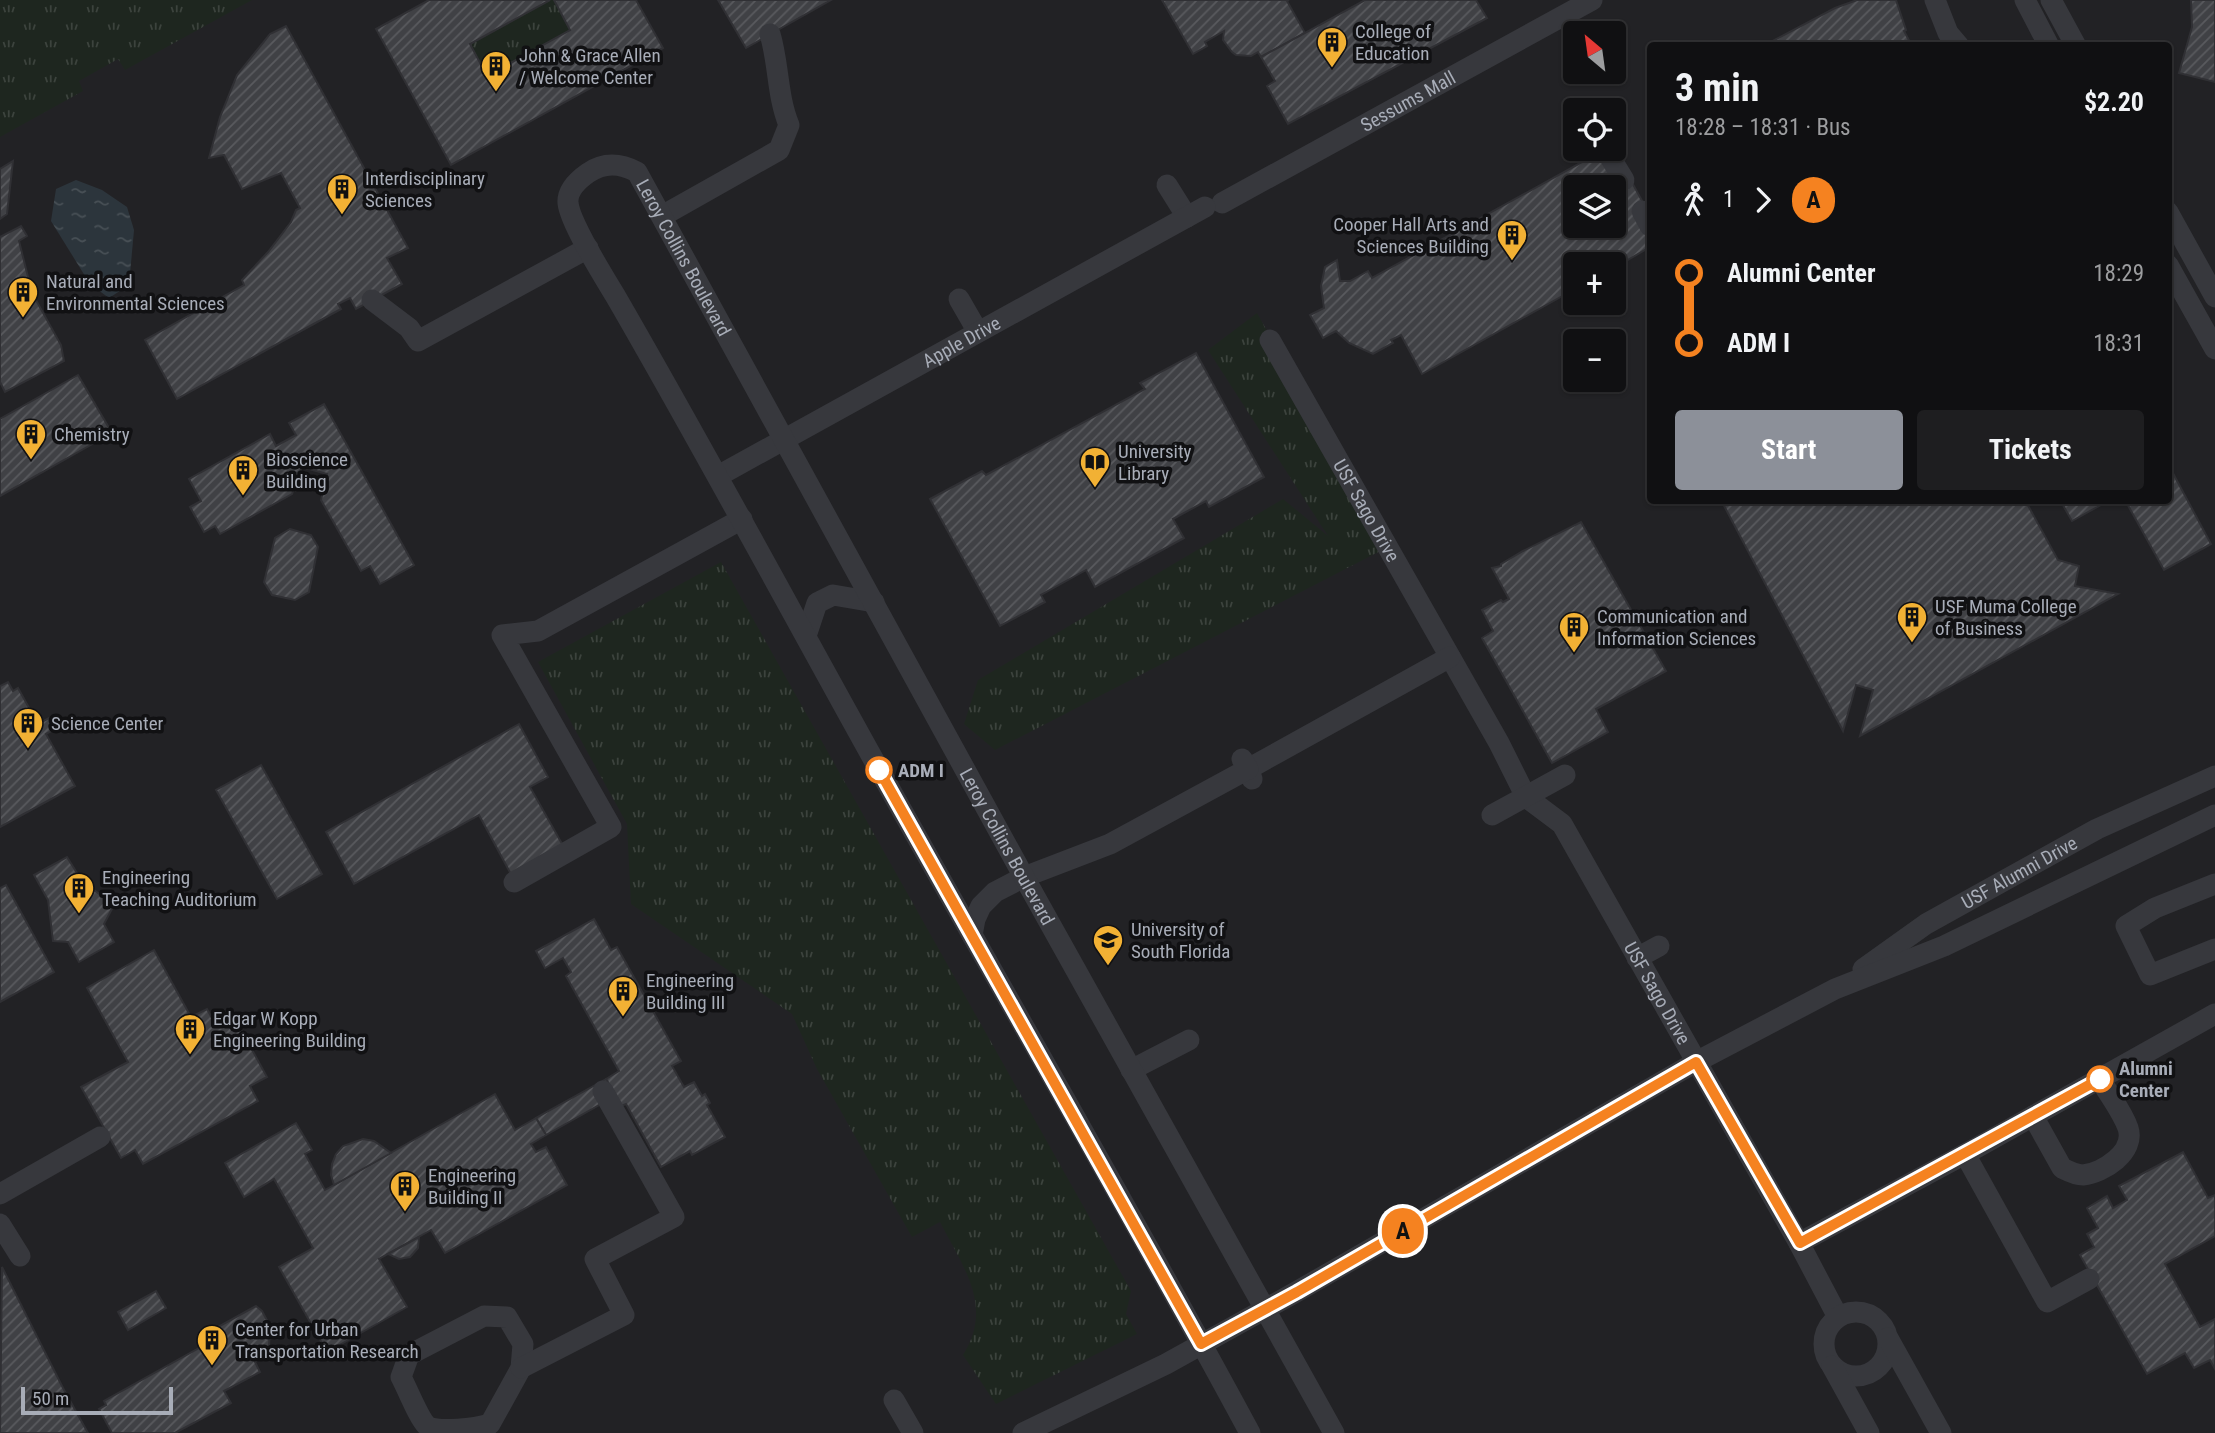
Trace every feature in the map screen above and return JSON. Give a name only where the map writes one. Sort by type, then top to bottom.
[{"type":"street","name":"Sessums Mall","points":[[1205,209],[1592,0]]},
{"type":"street","points":[[1935,0],[1948,33],[1956,42]]},
{"type":"street","points":[[2025,0],[2047,42]]},
{"type":"street","points":[[2051,0],[2074,42]]},
{"type":"street","points":[[662,216],[779,150],[789,125],[781,103],[778,68],[770,34]]},
{"type":"street","name":"Leroy Collins Boulevard","points":[[1250,1433],[718,476],[587,248],[568,206],[569,193],[578,181],[591,171],[607,165],[623,165],[637,172],[1024,877],[1334,1433]]},
{"type":"street","points":[[1167,185],[1205,209]]},
{"type":"street","name":"Apple Drive","points":[[718,476],[1205,209]]},
{"type":"street","points":[[2172,219],[2215,297]]},
{"type":"street","points":[[372,300],[409,328],[418,341],[587,248]]},
{"type":"street","points":[[2172,272],[2215,349]]},
{"type":"street","points":[[959,299],[978,332]]},
{"type":"street","name":"USF Sago Drive","points":[[1270,340],[1505,754],[1526,797],[1562,824],[1800,1243],[1838,1317]]},
{"type":"street","points":[[514,882],[611,827],[502,635],[538,631],[742,519]]},
{"type":"street","points":[[806,636],[817,603],[833,595],[874,602]]},
{"type":"street","points":[[972,935],[981,906],[995,892],[1024,877],[1110,844],[1450,657]]},
{"type":"street","points":[[1492,815],[1565,775]]},
{"type":"street","name":"USF Alumni Drive","points":[[1835,989],[1926,924],[2097,829],[2215,776]]},
{"type":"street","name":"USF Alumni Drive","points":[[1023,1433],[1166,1364],[1265,1310],[1696,1062],[1835,989],[1944,946],[2215,815]]},
{"type":"street","points":[[2215,884],[2155,908],[2126,926],[2150,975],[2215,949]]},
{"type":"street","points":[[1637,958],[1658,946]]},
{"type":"street","points":[[1800,1243],[2215,1014]]},
{"type":"street","points":[[1131,1070],[1189,1040]]},
{"type":"street","points":[[2033,1116],[2062,1168],[2080,1175],[2105,1167],[2126,1150],[2129,1131],[2100,1079]]},
{"type":"street","points":[[522,1368],[624,1315],[595,1259],[674,1217],[603,1091]]},
{"type":"street","points":[[0,1194],[100,1137]]},
{"type":"street","points":[[1965,1154],[2048,1302],[2089,1279]]},
{"type":"street","points":[[0,1224],[20,1256]]},
{"type":"street","points":[[1869,1433],[1824,1349],[1829,1325],[1838,1317],[1857,1312],[1868,1314],[1883,1326],[1941,1433]]},
{"type":"street","points":[[484,1316],[507,1317],[518,1328],[523,1344],[522,1368],[490,1424],[476,1431],[439,1432],[427,1426],[401,1377],[409,1355],[484,1316]]},
{"type":"street","points":[[1832,1366],[1840,1373],[1852,1376],[1869,1374],[1885,1360],[1888,1338]]},
{"type":"street","points":[[894,1400],[913,1433]]},
{"type":"shaded area","name":"University of South Florida","points":[[0,0],[2215,0],[2215,1433],[0,1433]]},
{"type":"green space","points":[[0,0],[252,0],[125,70],[118,59],[79,81],[83,91],[0,137]]},
{"type":"green space","points":[[554,0],[570,30],[487,76],[470,44]]},
{"type":"green space","points":[[1257,313],[1388,547],[995,750],[964,724],[978,680],[1283,499],[1328,536],[1208,350]]},
{"type":"green space","points":[[721,562],[1131,1291],[1126,1314],[1137,1334],[996,1404],[963,1355],[972,1337],[976,1320],[972,1287],[958,1255],[940,1222],[912,1237],[817,1069],[792,1014],[631,904],[627,824],[538,662]]},
{"type":"water","points":[[76,180],[102,190],[127,207],[134,230],[129,285],[109,298],[90,284],[51,221],[56,189]]},
{"type":"building","name":"John & Grace Allen / Welcome Center","points":[[429,0],[550,0],[470,44],[487,76],[570,30],[554,0],[636,0],[663,48],[451,165],[376,29]]},
{"type":"building","points":[[718,0],[831,0],[746,48]]},
{"type":"building","points":[[1162,0],[1289,0],[1287,1],[1305,33],[1261,57],[1258,52],[1251,56],[1236,55],[1223,40],[1224,31],[1205,42],[1207,46],[1193,54]]},
{"type":"building","name":"College of Education","points":[[1365,0],[1476,0],[1487,18],[1288,124],[1267,86],[1275,81],[1261,57]]},
{"type":"building","points":[[1857,0],[1896,0],[1906,30],[1904,31],[1910,42],[1771,42],[1835,8]]},
{"type":"building","points":[[2191,0],[2215,0],[2215,82],[2179,73],[2192,27]]},
{"type":"building","name":"Interdisciplinary Sciences","points":[[286,26],[408,248],[387,258],[402,284],[356,309],[350,298],[338,304],[341,309],[177,399],[145,340],[244,285],[242,280],[268,252],[300,208],[281,173],[242,189],[224,155],[209,158],[220,117],[237,75],[270,34]]},
{"type":"building","points":[[13,161],[7,214],[0,219],[0,169]]},
{"type":"building","name":"Cooper Hall Arts and Sciences Building","points":[[1584,161],[1612,161],[1629,177],[1646,208],[1647,249],[1626,261],[1626,252],[1563,252],[1563,296],[1422,374],[1401,335],[1391,340],[1393,343],[1373,354],[1349,343],[1336,331],[1323,338],[1310,315],[1324,308],[1321,286],[1325,267],[1337,260],[1340,281],[1350,281],[1368,271],[1372,278]]},
{"type":"building","name":"Natural and Environmental Sciences","points":[[21,226],[27,236],[19,241],[32,293],[61,345],[64,361],[5,392],[0,382],[0,237]]},
{"type":"building","name":"University Library","points":[[1196,353],[1264,477],[1209,507],[1206,501],[1173,519],[1184,538],[1095,587],[1086,570],[1041,595],[1045,602],[1000,626],[930,499],[982,471],[986,475],[1145,389],[1140,383]]},
{"type":"building","name":"Chemistry","points":[[78,375],[112,433],[0,496],[0,419]]},
{"type":"building","name":"Bioscience Building","points":[[324,404],[414,565],[380,584],[370,566],[361,571],[321,500],[327,474],[302,467],[292,494],[220,534],[215,526],[204,532],[190,507],[201,501],[189,479],[270,434],[276,446],[296,435],[289,423]]},
{"type":"building","points":[[2172,471],[2211,544],[2164,570],[2127,504],[2172,504]]},
{"type":"building","name":"USF Muma College of Business","points":[[1723,504],[2027,504],[2058,560],[2079,566],[2075,586],[2118,594],[1860,736],[1873,690],[1856,685],[1843,731]]},
{"type":"building","points":[[2062,504],[2103,504],[2072,521]]},
{"type":"building","name":"Communication and Information Sciences","points":[[1581,522],[1666,671],[1596,709],[1608,732],[1552,763],[1482,638],[1493,631],[1482,610],[1509,599],[1492,568],[1501,566],[1523,551]]},
{"type":"building","points":[[290,529],[311,535],[318,547],[309,592],[295,600],[272,595],[264,582],[275,538]]},
{"type":"building","name":"Science Center","points":[[8,682],[13,691],[18,688],[38,724],[49,718],[55,729],[46,734],[75,786],[0,827],[0,686]]},
{"type":"building","points":[[519,724],[548,777],[530,787],[565,849],[513,878],[479,815],[354,884],[326,832]]},
{"type":"building","points":[[261,765],[322,874],[277,899],[216,790]]},
{"type":"building","name":"Engineering Teaching Auditorium","points":[[67,857],[82,881],[114,905],[104,924],[114,942],[79,962],[68,942],[53,941],[48,900],[34,875]]},
{"type":"building","points":[[6,885],[54,972],[0,1002],[0,888]]},
{"type":"building","name":"Engineering Building III","points":[[594,919],[611,950],[617,947],[681,1061],[672,1066],[684,1087],[694,1082],[702,1096],[705,1094],[710,1103],[707,1105],[725,1137],[692,1155],[690,1151],[661,1167],[626,1104],[621,1106],[606,1079],[619,1071],[566,976],[571,972],[563,958],[545,968],[536,951]]},
{"type":"building","name":"Edgar W Kopp Engineering Building","points":[[154,950],[191,1017],[207,1009],[212,1018],[229,1008],[267,1077],[250,1086],[258,1101],[143,1164],[135,1150],[121,1158],[81,1087],[128,1062],[87,988]]},
{"type":"building","points":[[606,1079],[615,1096],[546,1135],[536,1118]]},
{"type":"building","name":"Engineering Building II","points":[[495,1094],[515,1130],[536,1118],[546,1135],[531,1144],[536,1152],[546,1147],[567,1185],[445,1253],[431,1230],[379,1259],[407,1307],[327,1352],[279,1267],[313,1248],[274,1179],[244,1197],[225,1163],[296,1123],[312,1150],[305,1154],[325,1190]]},
{"type":"building","points":[[363,1139],[374,1141],[391,1153],[334,1185],[331,1175],[336,1154],[343,1146]]},
{"type":"building","name":"Alumni Center","points":[[2183,1152],[2208,1198],[2215,1195],[2215,1236],[2165,1264],[2200,1327],[2215,1319],[2215,1369],[2210,1360],[2194,1368],[2185,1353],[2147,1374],[2080,1255],[2094,1247],[2087,1234],[2098,1228],[2087,1208],[2107,1196],[2113,1208],[2127,1200],[2119,1186]]},
{"type":"building","points":[[419,1237],[418,1248],[410,1257],[399,1259],[388,1254]]},
{"type":"building","points":[[2,1267],[63,1388],[88,1433],[0,1433]]},
{"type":"building","points":[[156,1291],[166,1308],[128,1330],[118,1312]]},
{"type":"building","name":"Center for Urban Transportation Research","points":[[256,1306],[270,1326],[269,1347],[255,1362],[260,1372],[224,1391],[231,1403],[175,1433],[112,1433],[99,1409],[106,1405],[104,1401],[201,1347],[202,1350],[209,1346],[207,1333]]},
{"type":"bus line","name":"A","points":[[879,770],[1201,1344],[1297,1292],[1696,1062],[1800,1243],[2100,1079]]},
{"type":"place","name":"College of Education","points":[[1332,69]]},
{"type":"place","name":"John & Grace Allen / Welcome Center","points":[[496,93]]},
{"type":"place","name":"Interdisciplinary Sciences","points":[[342,216]]},
{"type":"place","name":"Cooper Hall Arts and Sciences Building","points":[[1512,262]]},
{"type":"place","name":"Natural and Environmental Sciences","points":[[23,319]]},
{"type":"place","name":"Chemistry","points":[[31,461]]},
{"type":"place","name":"University Library","points":[[1095,489]]},
{"type":"place","name":"Bioscience Building","points":[[243,497]]},
{"type":"place","name":"USF Muma College of Business","points":[[1912,644]]},
{"type":"place","name":"Communication and Information Sciences","points":[[1574,654]]},
{"type":"place","name":"Science Center","points":[[28,750]]},
{"type":"place","name":"ADM I","points":[[879,770]]},
{"type":"place","name":"Engineering Teaching Auditorium","points":[[79,915]]},
{"type":"place","name":"University of South Florida","points":[[1108,967]]},
{"type":"place","name":"Engineering Building III","points":[[623,1018]]},
{"type":"place","name":"Edgar W Kopp Engineering Building","points":[[190,1056]]},
{"type":"place","name":"Alumni Center","points":[[2100,1079]]},
{"type":"place","name":"Engineering Building II","points":[[405,1213]]},
{"type":"place","name":"Center for Urban Transportation Research","points":[[212,1367]]}]
